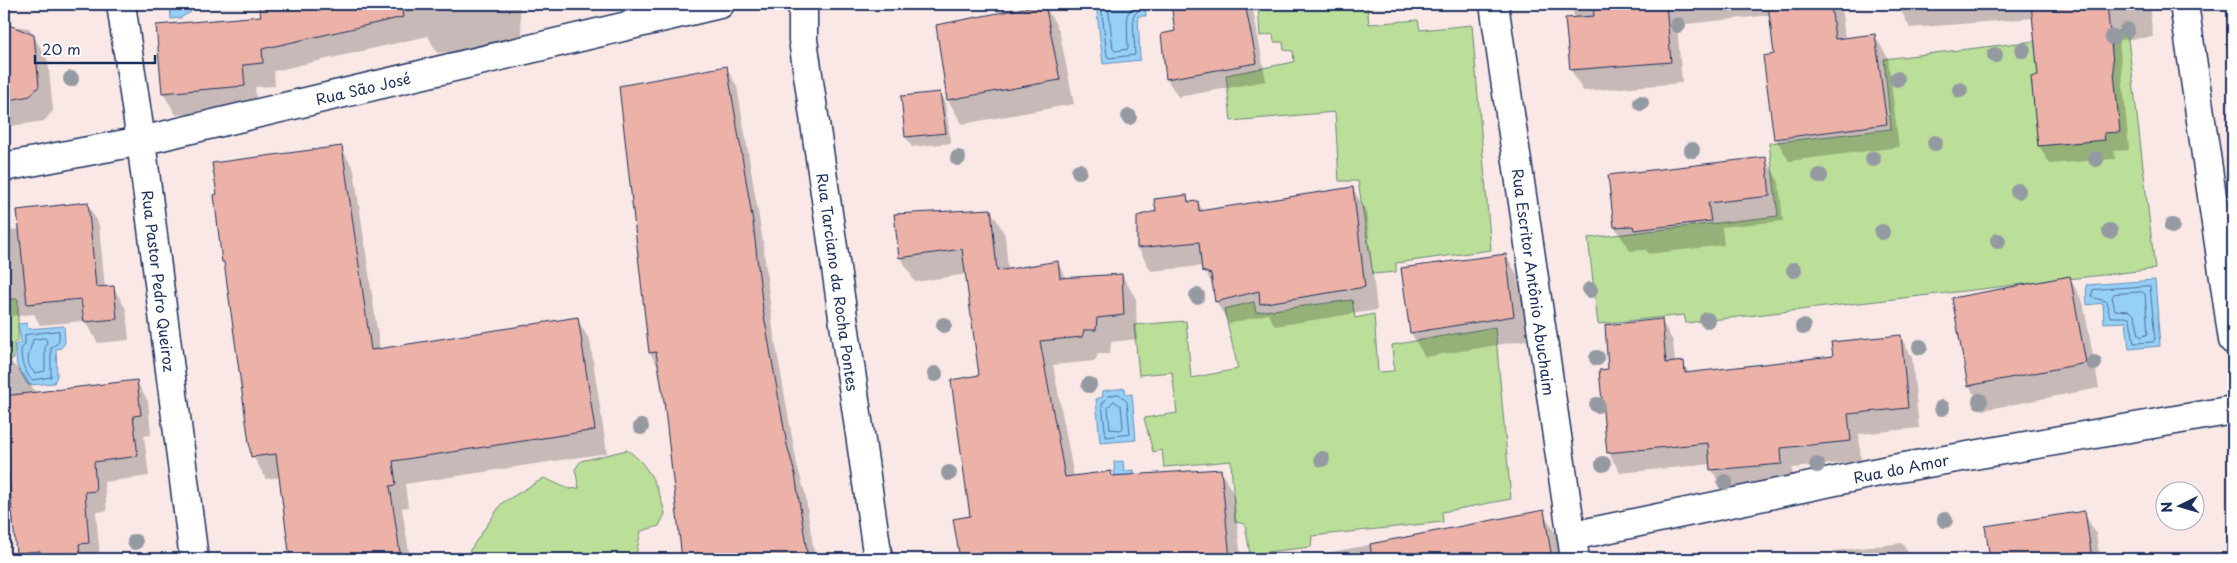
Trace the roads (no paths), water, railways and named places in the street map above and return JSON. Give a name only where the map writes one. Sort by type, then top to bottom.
[{"type":"street","name":"Rua Pastor Pedro Queiroz","points":[[122,4],[194,559]]},
{"type":"street","name":"Rua São José","points":[[4,167],[141,141],[720,4]]},
{"type":"street","name":"Rua Tarciano da Rocha Pontes","points":[[803,4],[803,40],[878,559]]},
{"type":"street","name":"Rua Escritor Antônio Abuchaim","points":[[1494,4],[1573,548]]},
{"type":"street","points":[[2184,4],[2233,340]]},
{"type":"street","name":"Rua do Amor","points":[[1573,548],[1894,469],[2233,410]]},
{"type":"water","points":[[170,4],[191,4],[191,12],[180,18],[171,19]]},
{"type":"water","points":[[1096,4],[1145,4],[1146,16],[1138,16],[1140,60],[1103,64]]},
{"type":"water","points":[[2155,280],[2160,346],[2129,349],[2126,322],[2104,323],[2103,303],[2087,305],[2086,285]]},
{"type":"water","points":[[27,323],[28,329],[64,326],[65,343],[61,348],[56,349],[57,376],[54,383],[28,385],[17,366],[15,345],[21,342],[18,324]]},
{"type":"water","points":[[1125,388],[1126,395],[1132,394],[1136,440],[1100,443],[1096,399],[1103,397],[1102,391]]},
{"type":"water","points":[[1123,461],[1124,471],[1134,470],[1137,495],[1115,482],[1114,462]]}]
